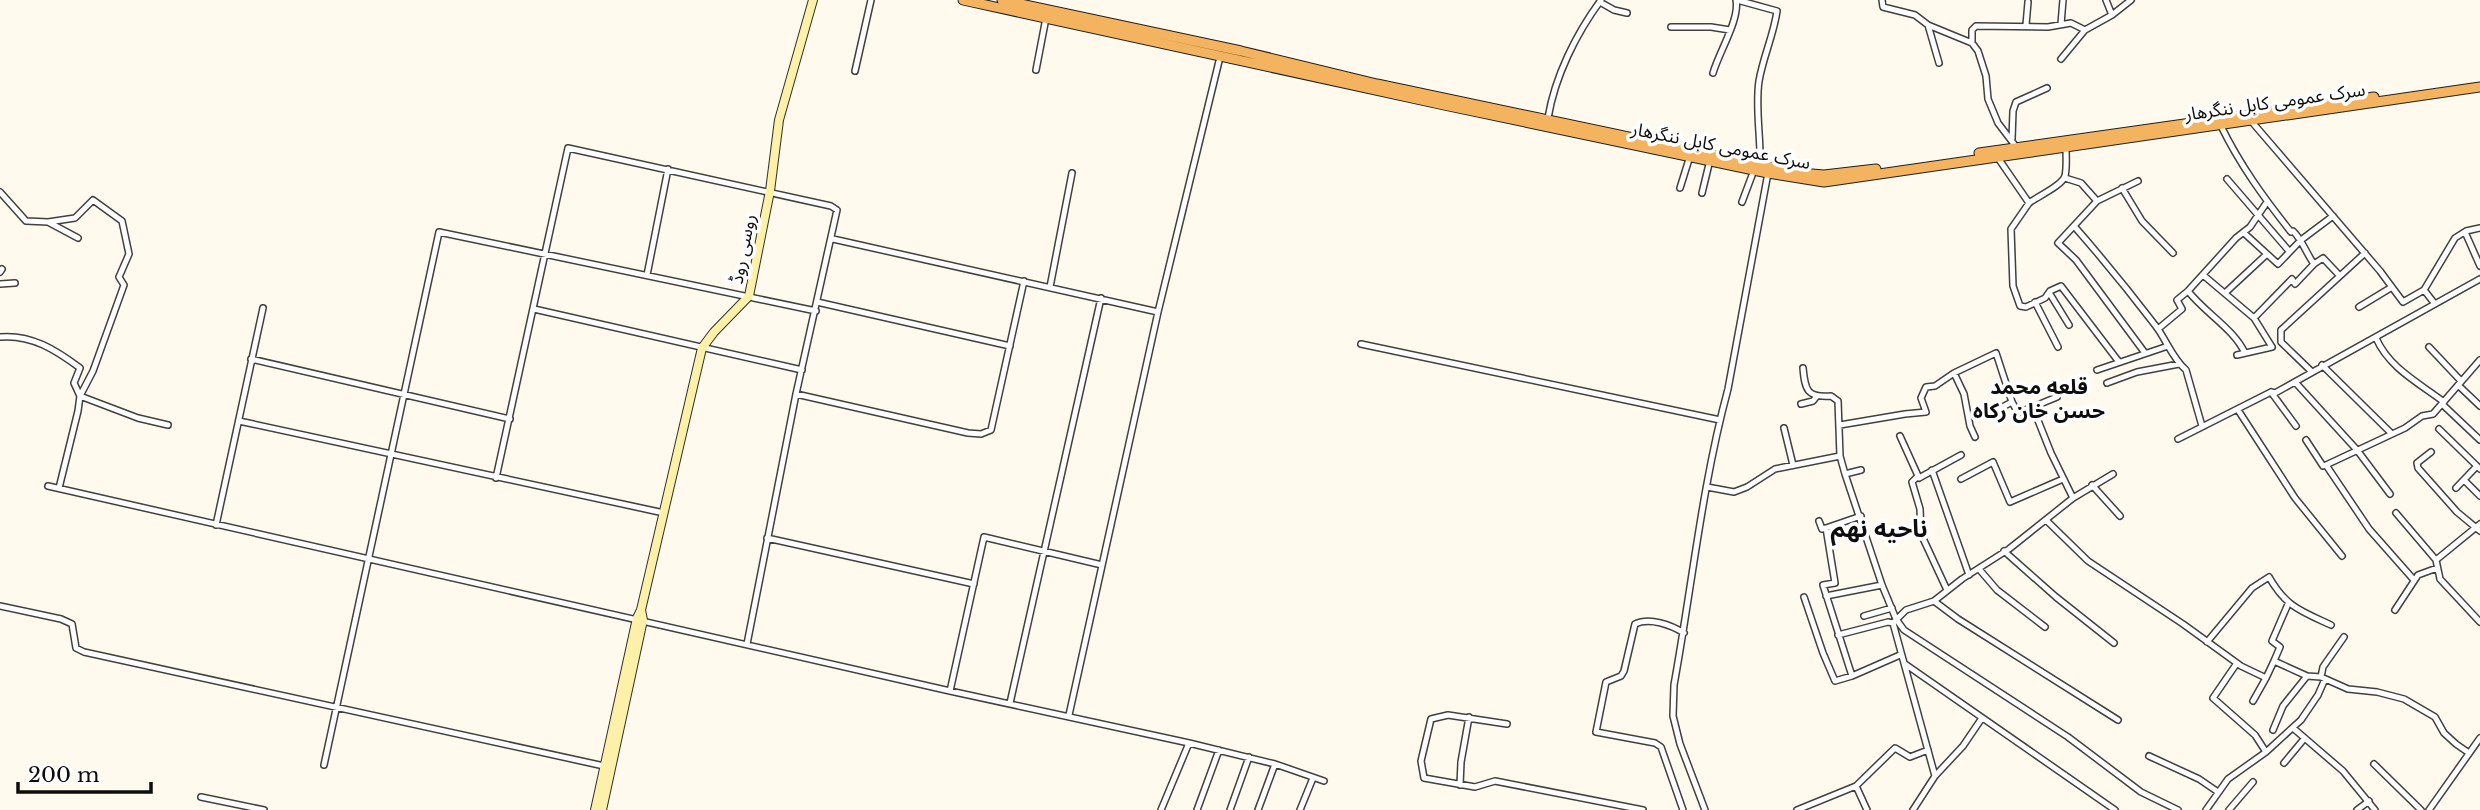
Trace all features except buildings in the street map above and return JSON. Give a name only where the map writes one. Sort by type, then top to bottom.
[{"type":"highway","name":"سرک عمومی کابل ننگرهار","points":[[963,0],[1548,118],[1824,182],[2480,87]]},
{"type":"highway","name":"سرک عمومی کابل ننگرهار","points":[[1002,0],[1221,52],[1689,156],[1763,169],[1824,175],[2014,144],[2480,82]]},
{"type":"main road","name":"روسی روڈ","points":[[595,810],[702,348],[749,296],[770,191],[779,120],[813,0]]},
{"type":"main road","name":"روسی روڈ","points":[[602,810],[640,616]]},
{"type":"street","points":[[855,71],[871,0]]},
{"type":"street","points":[[1705,810],[1672,716],[1674,684],[1707,487],[1728,389],[1763,169],[1757,108],[1759,82],[1777,10],[1736,0],[1737,8],[1730,30],[1718,52],[1713,72]]},
{"type":"street","points":[[1882,0],[1883,7],[1915,15],[1928,25],[1972,43],[1978,51],[1986,76],[1988,99],[1998,123],[2014,144]]},
{"type":"street","points":[[2061,24],[2063,0]]},
{"type":"street","points":[[2106,0],[2112,15]]},
{"type":"street","points":[[2061,59],[2085,30],[2132,0]]},
{"type":"street","points":[[1548,118],[1559,79],[1574,42],[1590,14],[1600,1],[1614,10],[1627,13]]},
{"type":"street","points":[[2026,25],[2028,2]]},
{"type":"street","points":[[1036,70],[1046,18]]},
{"type":"street","points":[[1972,43],[1972,30],[1976,26],[2048,27],[2071,23],[2085,30]]},
{"type":"street","points":[[1928,25],[1939,63]]},
{"type":"street","points":[[1671,27],[1730,30]]},
{"type":"street","points":[[1069,715],[1158,312],[1221,52]]},
{"type":"street","points":[[2014,144],[2013,111],[2016,102],[2047,88]]},
{"type":"street","points":[[2252,122],[2365,253],[2403,302],[2424,290],[2455,238],[2480,228]]},
{"type":"street","points":[[2221,126],[2237,159],[2267,202],[2291,232],[2301,240],[2314,264]]},
{"type":"street","points":[[496,478],[568,148],[770,191],[837,209],[833,239],[796,394],[766,538],[747,644]]},
{"type":"street","points":[[2066,148],[2065,178],[2058,186],[2029,203],[2011,229],[2013,286],[2022,307],[2061,286],[2119,362]]},
{"type":"street","points":[[1680,188],[1689,156]]},
{"type":"street","points":[[1998,158],[2029,203]]},
{"type":"street","points":[[1702,193],[1710,160]]},
{"type":"street","points":[[647,275],[668,169]]},
{"type":"street","points":[[1742,202],[1763,169]]},
{"type":"street","points":[[1050,287],[1072,173]]},
{"type":"street","points":[[2065,178],[2081,183],[2097,201]]},
{"type":"street","points":[[2227,179],[2289,251]]},
{"type":"street","points":[[2138,181],[2097,201],[2058,243],[2076,260],[2145,353]]},
{"type":"street","points":[[2122,188],[2135,212],[2173,253]]},
{"type":"street","points":[[0,192],[26,221],[48,222],[75,218],[93,200],[122,221],[129,254],[119,277],[124,285],[93,370],[80,396],[58,488]]},
{"type":"street","points":[[2158,329],[2182,309],[2177,300],[2189,291],[2236,238],[2244,233],[2267,202]]},
{"type":"street","points":[[2244,233],[2277,264],[2301,240],[2333,216]]},
{"type":"street","points":[[48,222],[78,239]]},
{"type":"street","points":[[2074,226],[2158,329],[2179,364],[2186,370],[2202,426]]},
{"type":"street","points":[[324,765],[439,232],[816,311]]},
{"type":"street","points":[[2465,232],[2480,266]]},
{"type":"street","points":[[833,239],[1158,312]]},
{"type":"street","points":[[2311,371],[2281,342],[2281,330],[2365,253]]},
{"type":"street","points":[[2225,293],[2267,254]]},
{"type":"street","points":[[2254,318],[2292,279],[2295,284],[2323,258],[2339,275]]},
{"type":"street","points":[[2203,275],[2254,318],[2272,347]]},
{"type":"street","points":[[2178,439],[2271,392],[2275,393],[2480,279]]},
{"type":"street","points":[[796,394],[968,433],[981,434],[991,430],[1024,281]]},
{"type":"street","points":[[0,284],[15,283]]},
{"type":"street","points":[[2359,307],[2392,287]]},
{"type":"street","points":[[2424,290],[2435,304]]},
{"type":"street","points":[[2189,291],[2197,302],[2240,342],[2245,353]]},
{"type":"street","points":[[2050,294],[2068,324]]},
{"type":"street","points":[[1010,703],[1101,298]]},
{"type":"street","points":[[817,302],[1010,346]]},
{"type":"street","points":[[2035,302],[2058,347]]},
{"type":"street","points":[[216,525],[263,308]]},
{"type":"street","points":[[534,309],[802,370]]},
{"type":"street","points":[[0,337],[35,340],[73,362],[80,368],[74,383],[80,396],[138,418],[169,425]]},
{"type":"street","points":[[2376,338],[2391,363],[2443,403],[2480,440]]},
{"type":"street","points":[[2237,355],[2272,347],[2281,342]]},
{"type":"street","points":[[1361,344],[1720,420]]},
{"type":"street","points":[[2097,370],[2168,346]]},
{"type":"street","points":[[2429,347],[2480,406]]},
{"type":"street","points":[[1840,425],[1926,412],[1922,398],[1926,387],[1935,386],[1954,373],[1996,353],[2018,413],[2057,397]]},
{"type":"street","points":[[251,359],[510,419]]},
{"type":"street","points":[[2326,465],[2392,434],[2422,416],[2433,414],[2480,360]]},
{"type":"street","points":[[2107,383],[2137,372],[2179,364]]},
{"type":"street","points":[[2322,365],[2392,434]]},
{"type":"street","points":[[1803,368],[1807,390],[1817,396],[1831,396],[1838,401],[1840,456],[1892,608],[1900,655],[1905,664],[1936,776]]},
{"type":"street","points":[[1954,373],[1964,394],[1970,426],[1975,437]]},
{"type":"street","points":[[2295,382],[2357,450],[2390,494]]},
{"type":"street","points":[[2271,392],[2296,426]]},
{"type":"street","points":[[1801,404],[1813,401],[1817,396]]},
{"type":"street","points":[[1991,413],[2012,402]]},
{"type":"street","points":[[2033,408],[2073,498]]},
{"type":"street","points":[[2238,410],[2295,498],[2342,556]]},
{"type":"street","points":[[239,421],[664,513]]},
{"type":"street","points":[[1784,428],[1793,465]]},
{"type":"street","points":[[2439,429],[2478,467],[2456,488]]},
{"type":"street","points":[[1900,436],[1917,477]]},
{"type":"street","points":[[2306,440],[2369,529],[2414,580]]},
{"type":"street","points":[[2431,452],[2417,463],[2418,468],[2457,512],[2479,528],[2436,560]]},
{"type":"street","points":[[1947,590],[1921,534],[1920,509],[1912,482],[1961,455]]},
{"type":"street","points":[[1707,487],[1734,492],[1747,487],[1774,469],[1840,456]]},
{"type":"street","points":[[1961,479],[1993,461],[2010,502],[2063,479]]},
{"type":"street","points":[[1845,474],[1861,470]]},
{"type":"street","points":[[1931,470],[1969,575]]},
{"type":"street","points":[[1838,635],[1895,621],[1906,611],[1934,601],[2073,498],[2113,474]]},
{"type":"street","points":[[2464,480],[2480,496]]},
{"type":"street","points":[[48,485],[216,525],[640,616],[950,691],[1069,715],[1249,757],[1324,781]]},
{"type":"street","points":[[2092,485],[2120,516]]},
{"type":"street","points":[[2396,513],[2436,560],[2441,579],[2480,622]]},
{"type":"street","points":[[1819,521],[1822,529],[1861,516]]},
{"type":"street","points":[[2046,520],[2088,561],[2236,663],[2266,678]]},
{"type":"street","points":[[1826,528],[1835,583],[1823,585],[1852,676]]},
{"type":"street","points":[[950,691],[984,537],[1102,565]]},
{"type":"street","points":[[766,538],[974,584]]},
{"type":"street","points":[[2004,551],[2114,643]]},
{"type":"street","points":[[2395,611],[2418,575],[2437,568]]},
{"type":"street","points":[[1979,569],[1997,590],[2045,627]]},
{"type":"street","points":[[2207,642],[2252,588],[2269,577],[2288,604],[2331,625]]},
{"type":"street","points":[[1826,596],[1882,585]]},
{"type":"street","points":[[1804,597],[1835,681],[1900,655]]},
{"type":"street","points":[[1934,601],[2118,720]]},
{"type":"street","points":[[2253,701],[2280,648],[2272,641],[2288,604]]},
{"type":"street","points":[[0,606],[61,619],[72,624],[76,648],[84,652],[604,766]]},
{"type":"street","points":[[1864,616],[1892,608]]},
{"type":"street","points":[[1683,810],[1661,747],[1654,743],[1596,732],[1606,682],[1621,676],[1624,671],[1635,624],[1640,621],[1665,624],[1684,633]]},
{"type":"street","points":[[1895,621],[2068,737],[2141,792],[2178,810]]},
{"type":"street","points":[[2206,810],[2236,772],[2293,728],[2318,695],[2323,667],[2344,637]]},
{"type":"street","points":[[2274,661],[2307,676],[2323,678],[2348,689],[2377,692],[2404,699],[2435,717],[2444,733],[2469,753]]},
{"type":"street","points":[[2236,663],[2213,698],[2255,735],[2266,751]]},
{"type":"street","points":[[1905,664],[2115,810]]},
{"type":"street","points":[[2273,730],[2283,706],[2307,676]]},
{"type":"street","points":[[1507,724],[1448,715],[1431,719],[1421,761],[1424,778],[1475,787],[1495,781],[1643,810]]},
{"type":"street","points":[[1460,785],[1469,717]]},
{"type":"street","points":[[1913,810],[1982,718]]},
{"type":"street","points":[[2293,728],[2343,771],[2375,810]]},
{"type":"street","points":[[2429,810],[2480,738]]},
{"type":"street","points":[[2284,763],[2304,739]]},
{"type":"street","points":[[1161,810],[1189,743]]},
{"type":"street","points":[[1797,810],[1856,786],[1895,748],[1910,757],[1928,750]]},
{"type":"street","points":[[1197,810],[1219,750]]},
{"type":"street","points":[[2149,756],[2199,779],[2218,792]]},
{"type":"street","points":[[1230,810],[1249,757]]},
{"type":"street","points":[[1258,810],[1275,764]]},
{"type":"street","points":[[2374,764],[2421,810]]},
{"type":"street","points":[[1300,810],[1312,778]]},
{"type":"street","points":[[2229,810],[2253,782]]},
{"type":"street","points":[[1856,786],[1867,810]]},
{"type":"street","points":[[201,797],[264,810]]},
{"type":"street","points":[[2357,810],[2368,801]]},
{"type":"district","name":"قلعه محمد حسن خان رکاه","points":[[2039,399]]},
{"type":"district","name":"ناحیه نهم","points":[[1879,529]]}]
